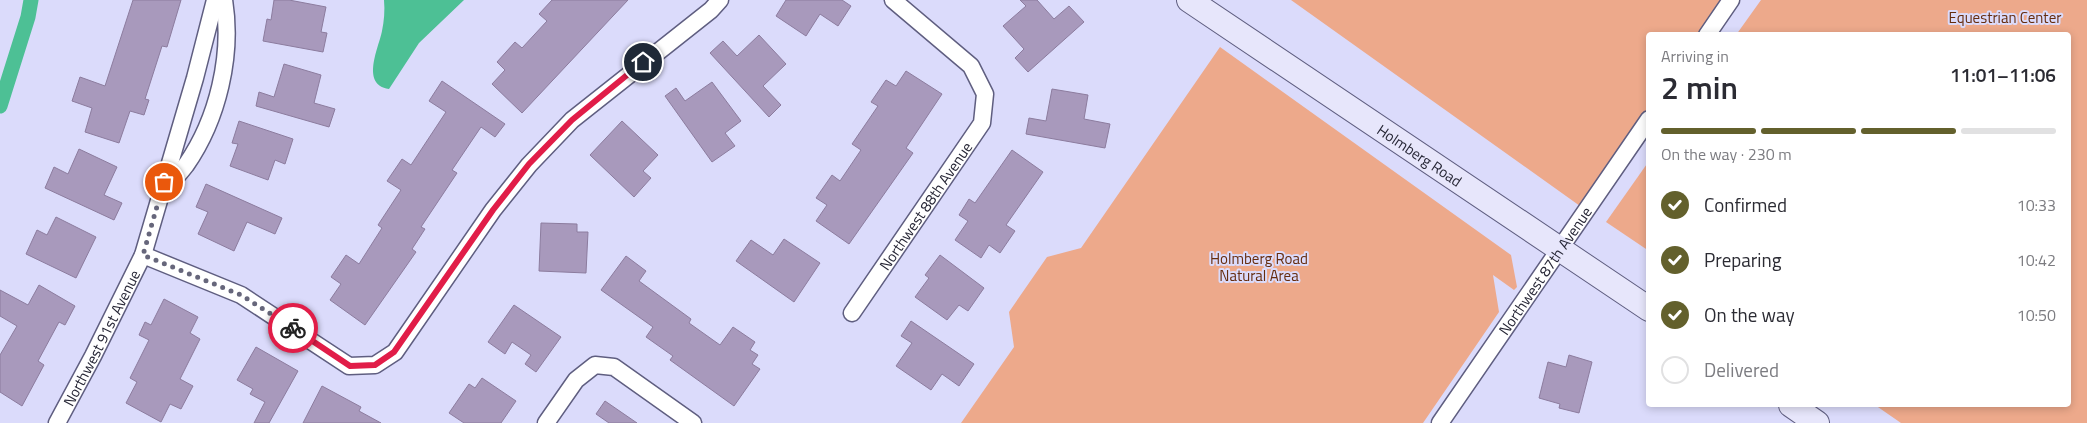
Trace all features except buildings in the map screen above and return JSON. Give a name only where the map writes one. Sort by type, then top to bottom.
[{"type":"street","name":"Northwest 91st Avenue","points":[[57,423],[94,356],[143,255],[215,0]]},
{"type":"street","name":"Northwest 91st Avenue","points":[[160,195],[186,165],[206,128],[220,86],[227,49],[227,17],[224,0]]},
{"type":"street","points":[[143,255],[241,295],[350,366],[375,365],[394,352],[493,210],[529,164],[572,120],[711,10],[720,0]]},
{"type":"street","name":"Northwest 88th Avenue","points":[[852,313],[982,122],[984,94],[971,66],[893,0]]},
{"type":"street","name":"Holmberg Road","points":[[1189,0],[1646,307]]},
{"type":"street","points":[[1709,32],[1731,0]]},
{"type":"street","name":"Northwest 87th Avenue","points":[[1440,423],[1646,123]]},
{"type":"street","points":[[546,423],[576,380],[596,365],[614,367],[693,423]]},
{"type":"street","points":[[1794,407],[1818,423]]},
{"type":"green space","points":[[1291,0],[1721,0],[1699,32],[1646,32],[1646,110],[1580,206]]},
{"type":"green space","name":"Equestrian Center","points":[[1761,0],[2087,0],[2087,423],[1901,423],[1878,407],[2071,407],[2071,32],[1738,32]]},
{"type":"green space","name":"Holmberg Road Natural Area","points":[[1220,47],[1511,255],[1517,287],[1514,290],[1493,275],[1499,312],[1423,423],[961,423],[1014,347],[1009,312],[1047,257],[1081,248]]},
{"type":"green space","points":[[1646,165],[1646,249],[1606,222]]},
{"type":"shaded area","points":[[384,0],[464,0],[419,43],[389,89],[380,86],[375,80],[373,73],[375,55],[382,31]]},
{"type":"waterway","points":[[0,106],[28,17],[31,0]]},
{"type":"way so far","points":[[164,182],[143,255],[241,295],[293,328]]},
{"type":"route","points":[[293,328],[350,366],[375,365],[394,352],[493,210],[529,164],[572,120],[643,62]]}]
